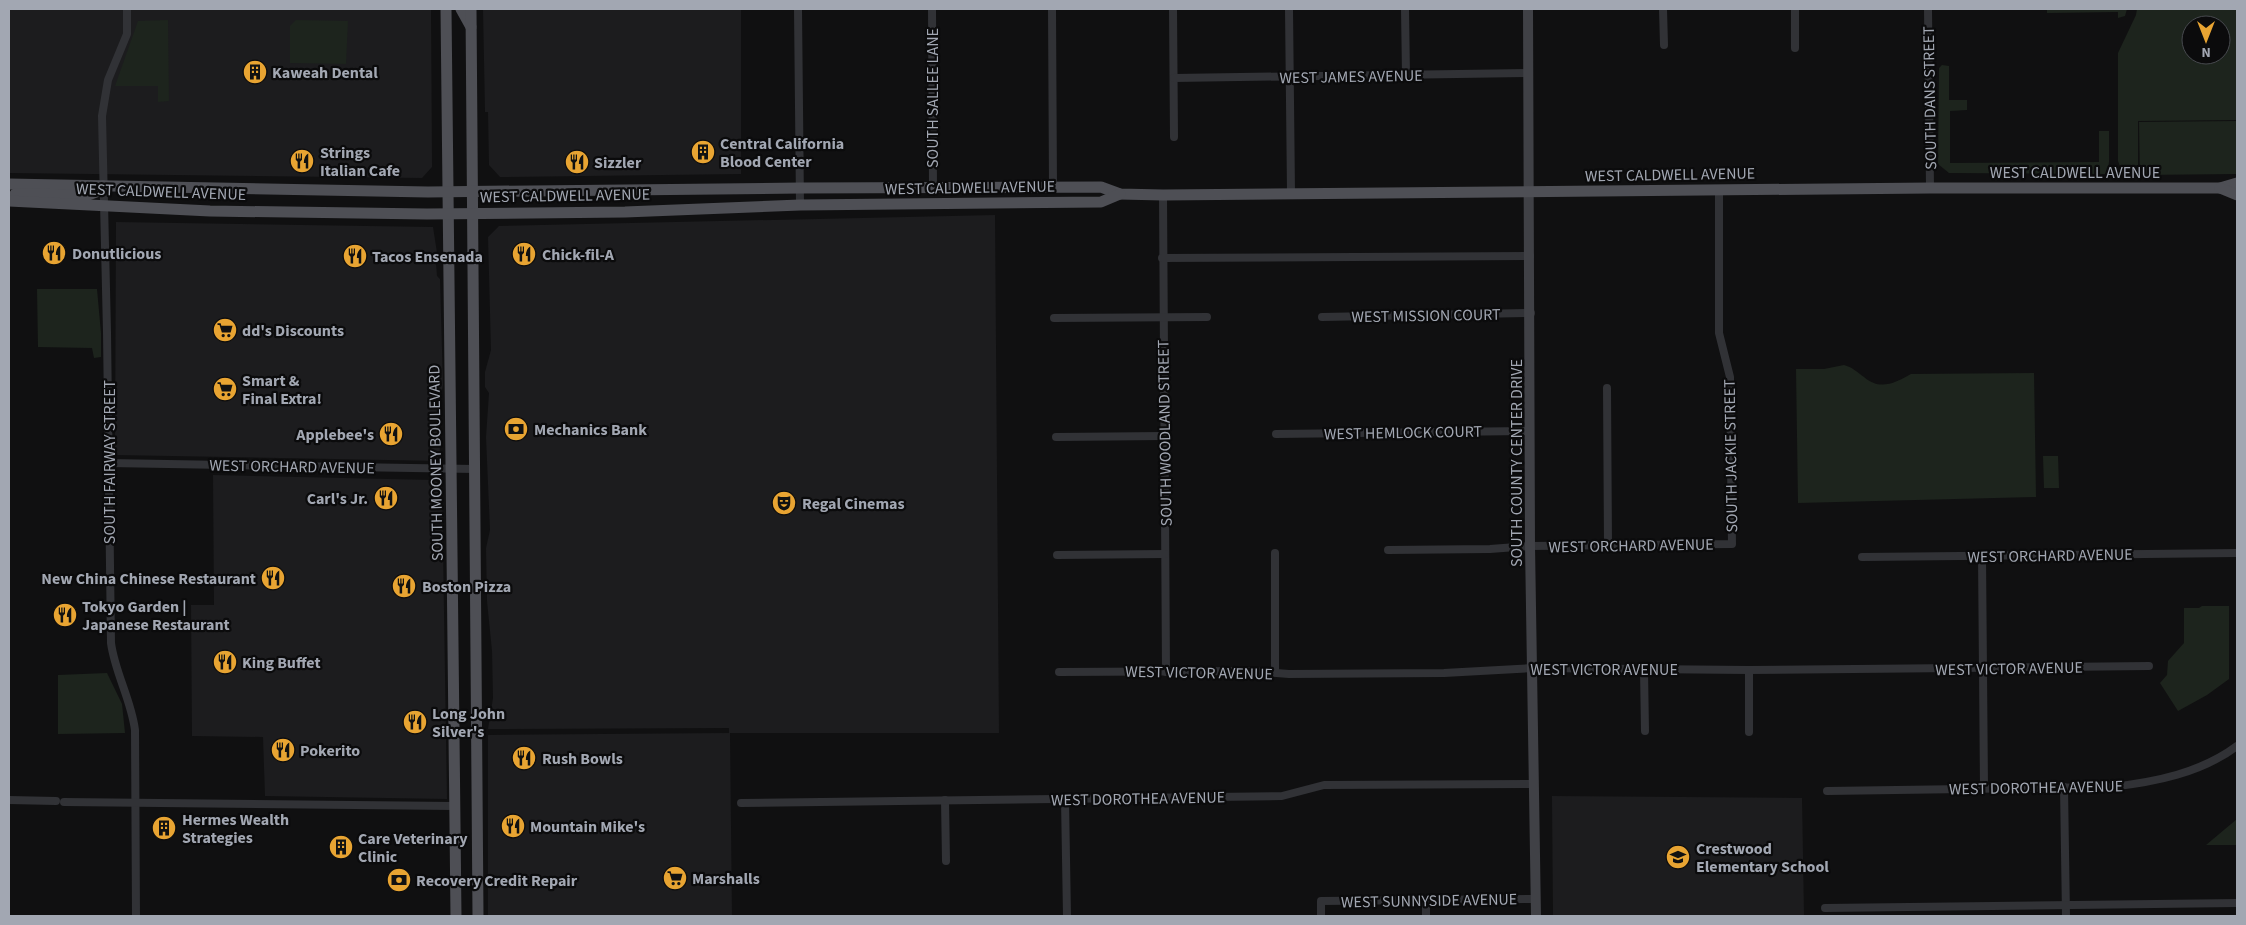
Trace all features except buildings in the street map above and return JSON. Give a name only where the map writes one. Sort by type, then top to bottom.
[{"type":"main road","name":"SOUTH MOONEY BOULEVARD","points":[[446,9],[456,916]]},
{"type":"main road","points":[[461,9],[471,27]]},
{"type":"main road","points":[[471,9],[478,916]]},
{"type":"main road","name":"WEST CALDWELL AVENUE","points":[[9,184],[448,192],[1101,187],[1120,194],[1163,195],[1292,192],[1719,189],[2220,188],[2237,183]]},
{"type":"main road","points":[[9,194],[88,195],[96,192],[103,186]]},
{"type":"main road","points":[[957,204],[978,197],[1044,196],[1050,194],[1052,187]]},
{"type":"main road","name":"WEST CALDWELL AVENUE","points":[[2220,188],[2237,195]]},
{"type":"main road","name":"WEST CALDWELL AVENUE","points":[[9,201],[210,211],[449,214],[625,212],[800,205],[1101,202],[1120,194]]},
{"type":"street","name":"SOUTH FAIRWAY STREET","points":[[127,9],[127,34],[105,91],[102,116],[111,643],[116,666],[134,716],[136,916]]},
{"type":"street","points":[[798,9],[800,205]]},
{"type":"street","name":"SOUTH SALLEE LANE","points":[[932,9],[933,187]]},
{"type":"street","points":[[1052,9],[1052,187]]},
{"type":"street","points":[[1173,9],[1174,137]]},
{"type":"street","points":[[1290,9],[1292,192]]},
{"type":"street","points":[[1406,9],[1406,75]]},
{"type":"street","name":"SOUTH COUNTY CENTER DRIVE","points":[[1528,9],[1530,546],[1536,916]]},
{"type":"street","points":[[1663,9],[1664,46]]},
{"type":"street","points":[[1795,9],[1795,48]]},
{"type":"street","name":"SOUTH DANS STREET","points":[[1928,9],[1930,188]]},
{"type":"street","name":"WEST JAMES AVENUE","points":[[1174,78],[1528,74]]},
{"type":"street","name":"SOUTH JACKIE STREET","points":[[1719,189],[1719,333],[1730,377],[1732,544]]},
{"type":"street","name":"SOUTH WOODLAND STREET","points":[[1163,195],[1163,436],[1166,672]]},
{"type":"street","points":[[1162,258],[1530,256]]},
{"type":"street","name":"WEST MISSION COURT","points":[[1322,317],[1530,314]]},
{"type":"street","points":[[1054,318],[1207,318]]},
{"type":"street","points":[[1607,388],[1608,545]]},
{"type":"street","name":"WEST HEMLOCK COURT","points":[[1276,434],[1530,431]]},
{"type":"street","points":[[1056,437],[1163,436]]},
{"type":"street","name":"WEST ORCHARD AVENUE","points":[[109,463],[475,469]]},
{"type":"street","name":"WEST ORCHARD AVENUE","points":[[1388,550],[1490,550],[1530,546],[1732,544]]},
{"type":"street","points":[[1274,553],[1275,672]]},
{"type":"street","name":"WEST ORCHARD AVENUE","points":[[1862,557],[2237,553]]},
{"type":"street","points":[[1057,554],[1166,554]]},
{"type":"street","points":[[1982,555],[1984,788]]},
{"type":"street","name":"WEST VICTOR AVENUE","points":[[1059,672],[1275,672],[1289,674],[1444,673],[1533,668],[1748,670],[2149,666]]},
{"type":"street","points":[[1644,670],[1645,731]]},
{"type":"street","points":[[1748,670],[1748,732]]},
{"type":"street","name":"WEST DOROTHEA AVENUE","points":[[1827,790],[2111,787],[2158,780],[2211,762],[2237,746]]},
{"type":"street","name":"WEST DOROTHEA AVENUE","points":[[741,803],[1282,796],[1324,785],[1534,784]]},
{"type":"street","points":[[2064,787],[2066,916]]},
{"type":"street","points":[[9,800],[454,806]]},
{"type":"street","points":[[945,800],[946,861]]},
{"type":"street","points":[[1065,800],[1067,916]]},
{"type":"street","points":[[1426,899],[1426,916]]},
{"type":"street","name":"WEST SUNNYSIDE AVENUE","points":[[1321,916],[1321,901],[1536,899]]},
{"type":"street","points":[[1825,908],[2237,903]]},
{"type":"shaded area","points":[[9,9],[431,9],[432,167],[422,178],[9,173]]},
{"type":"shaded area","points":[[483,9],[741,9],[741,174],[500,177],[489,165],[488,112],[485,112]]},
{"type":"shaded area","points":[[2047,9],[2127,9],[2125,16],[2118,18],[2118,12],[2047,13]]},
{"type":"shaded area","points":[[2137,9],[2237,9],[2237,120],[2138,121],[2138,165],[2121,169],[2118,161],[2118,53]]},
{"type":"shaded area","points":[[168,20],[169,101],[158,102],[158,86],[115,86],[138,21]]},
{"type":"shaded area","points":[[296,20],[348,21],[346,64],[290,63],[290,26]]},
{"type":"shaded area","points":[[1942,65],[1949,66],[1949,100],[1967,100],[1967,110],[1950,111],[1950,163],[2099,162],[2099,131],[2109,131],[2107,174],[1949,173],[1938,164],[1939,68]]},
{"type":"shaded area","points":[[2237,121],[2237,174],[2140,175],[2139,122]]},
{"type":"shaded area","points":[[995,215],[999,733],[730,733],[732,916],[488,916],[488,735],[729,733],[729,728],[488,729],[493,698],[486,548],[490,530],[486,437],[489,393],[485,387],[485,372],[491,350],[488,237],[499,226]]},
{"type":"shaded area","points":[[116,222],[433,227],[438,259],[436,263],[437,276],[440,279],[443,385],[439,405],[440,461],[115,455]]},
{"type":"shaded area","points":[[37,289],[97,289],[101,357],[94,358],[92,348],[38,347]]},
{"type":"shaded area","points":[[1844,365],[1852,368],[1870,381],[1882,385],[1893,383],[1911,374],[2034,373],[2036,497],[1798,503],[1796,369],[1824,369]]},
{"type":"shaded area","points":[[2043,456],[2058,456],[2059,488],[2044,488]]},
{"type":"shaded area","points":[[213,475],[434,480],[442,486],[447,799],[265,796],[263,737],[192,736],[191,605],[214,605]]},
{"type":"shaded area","points":[[2202,606],[2229,606],[2229,679],[2207,695],[2178,711],[2160,683],[2167,675],[2168,661],[2184,643],[2184,608],[2199,608]]},
{"type":"shaded area","points":[[107,673],[122,704],[125,733],[58,734],[58,675]]},
{"type":"shaded area","name":"Crestwood Elementary School","points":[[1552,796],[1802,798],[1804,916],[1553,916]]},
{"type":"shaded area","points":[[2237,819],[2237,845],[2206,845]]},
{"type":"place","name":"Kaweah Dental","points":[[255,72]]},
{"type":"place","name":"Central California Blood Center","points":[[703,152]]},
{"type":"place","name":"Strings Italian Cafe","points":[[302,161]]},
{"type":"place","name":"Sizzler","points":[[577,162]]},
{"type":"place","name":"Donutlicious","points":[[54,253]]},
{"type":"place","name":"Chick-fil-A","points":[[524,254]]},
{"type":"place","name":"Tacos Ensenada","points":[[355,256]]},
{"type":"place","name":"dd's Discounts","points":[[225,330]]},
{"type":"place","name":"Smart & Final Extra!","points":[[225,389]]},
{"type":"place","name":"Mechanics Bank","points":[[516,429]]},
{"type":"place","name":"Applebee's","points":[[391,434]]},
{"type":"place","name":"Carl's Jr.","points":[[386,498]]},
{"type":"place","name":"Regal Cinemas","points":[[784,503]]},
{"type":"place","name":"New China Chinese Restaurant","points":[[273,578]]},
{"type":"place","name":"Boston Pizza","points":[[404,586]]},
{"type":"place","name":"Tokyo Garden | Japanese Restaurant","points":[[65,615]]},
{"type":"place","name":"King Buffet","points":[[225,662]]},
{"type":"place","name":"Long John Silver's","points":[[415,722]]},
{"type":"place","name":"Pokerito","points":[[283,750]]},
{"type":"place","name":"Rush Bowls","points":[[524,758]]},
{"type":"place","name":"Mountain Mike's","points":[[513,826]]},
{"type":"place","name":"Hermes Wealth Strategies","points":[[164,828]]},
{"type":"place","name":"Care Veterinary Clinic","points":[[341,847]]},
{"type":"place","name":"Crestwood Elementary School","points":[[1678,857]]},
{"type":"place","name":"Marshalls","points":[[675,878]]},
{"type":"place","name":"Recovery Credit Repair","points":[[399,880]]}]
